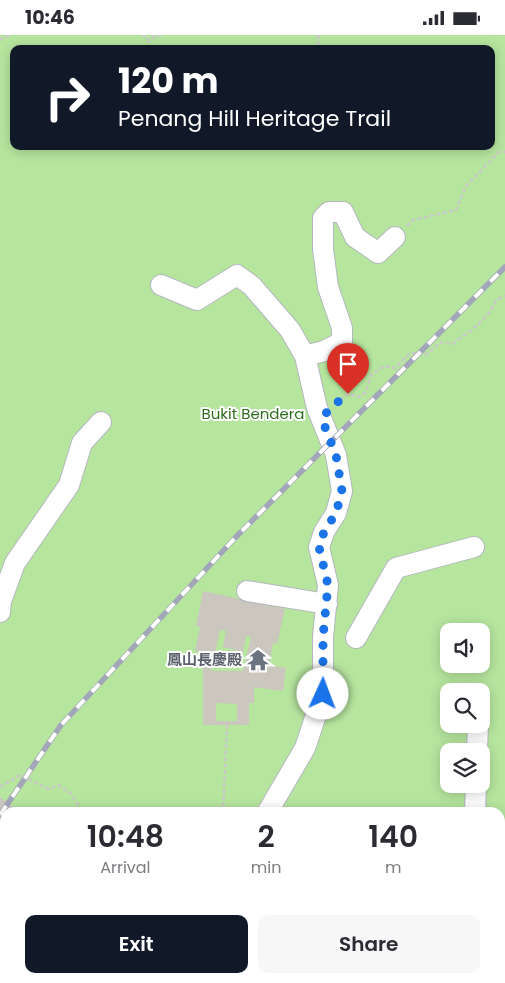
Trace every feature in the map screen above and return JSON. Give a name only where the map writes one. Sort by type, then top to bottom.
[{"type":"street","points":[[305,357],[324,351],[342,342],[342,328],[328,287],[323,249],[323,219],[329,212],[343,212],[355,237],[378,253],[395,237]]},
{"type":"street","points":[[161,285],[197,300],[237,275],[252,286],[290,330],[305,357],[323,422],[336,455],[342,491],[336,513],[324,532],[319,547],[328,585],[323,637],[323,694],[305,749],[270,807]]},
{"type":"street","points":[[0,612],[1,601],[15,563],[69,485],[82,443],[101,422]]},
{"type":"street","points":[[356,637],[396,568],[474,547]]},
{"type":"street","points":[[247,591],[327,604]]},
{"type":"street","points":[[475,807],[476,793]]},
{"type":"path","points":[[0,40],[10,35]]},
{"type":"path","points":[[142,35],[149,39],[161,35]]},
{"type":"path","points":[[148,45],[149,39]]},
{"type":"path","points":[[395,237],[414,220],[456,210],[466,186],[499,152],[505,152]]},
{"type":"path","points":[[323,422],[324,416],[330,408],[348,394],[359,397],[366,392],[371,375],[384,367],[395,368],[410,353],[427,354],[441,342],[452,344],[472,330],[491,310],[496,300],[505,296]]},
{"type":"path","points":[[223,807],[227,725]]},
{"type":"path","points":[[0,787],[20,775],[48,789],[58,785],[71,793],[80,807]]},
{"type":"green space","name":"Bukit Bendera","points":[[0,35],[505,35],[505,807],[0,807]]},
{"type":"building","name":"鳳山長慶殿","points":[[203,591],[285,609],[277,644],[273,643],[269,665],[286,668],[283,691],[254,687],[254,703],[249,703],[249,725],[203,725],[203,667],[206,654],[195,651],[200,627],[196,626]],"holes":[[[220,630],[226,631],[223,647],[243,652],[246,636],[251,637],[243,671],[211,671]],[[216,703],[237,704],[237,721],[216,721]]]},
{"type":"building","points":[[0,797],[13,807],[0,807]]},
{"type":"railway","points":[[5,807],[61,725],[235,538],[505,267]]},
{"type":"place","name":"鳳山長慶殿","points":[[258,660]]},
{"type":"route","points":[[323,694],[323,637],[328,585],[319,547],[324,532],[336,513],[342,491],[336,455],[323,422],[324,416],[330,408],[348,394]]}]
